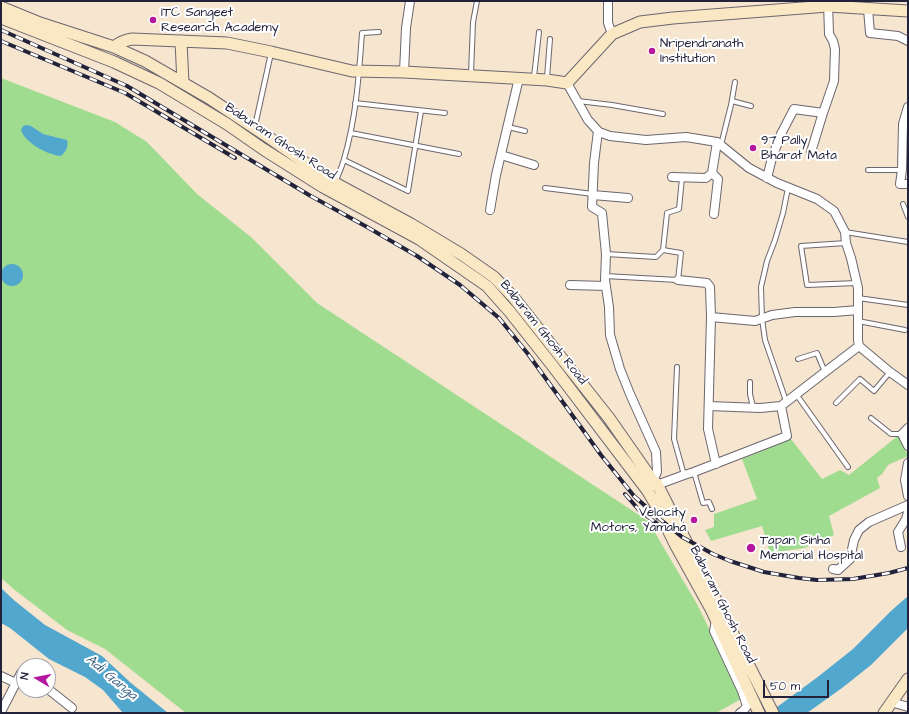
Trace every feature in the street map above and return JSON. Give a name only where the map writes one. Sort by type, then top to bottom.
[{"type":"main road","points":[[114,47],[125,40],[227,43],[352,71],[471,75],[567,82],[612,34],[640,22],[792,5],[828,4],[868,9],[908,11]]},
{"type":"main road","name":"Baburam Ghosh Road","points":[[1,7],[40,23],[59,35],[104,58],[159,83],[227,124],[293,169],[419,239],[487,286],[510,312],[599,425],[652,485]]},
{"type":"main road","name":"Baburam Ghosh Road","points":[[1,18],[59,35],[114,47],[145,61],[209,98],[335,183],[411,224],[461,254],[494,277],[514,298],[609,418],[652,485],[698,566],[759,713]]},
{"type":"main road","points":[[127,68],[150,40]]},
{"type":"main road","points":[[181,41],[183,83]]},
{"type":"main road","name":"Baburam Ghosh Road","points":[[721,624],[773,713]]},
{"type":"main road","points":[[884,713],[908,679]]},
{"type":"street","points":[[404,72],[406,28],[410,1]]},
{"type":"street","points":[[608,1],[608,23],[612,34]]},
{"type":"street","points":[[812,152],[834,82],[836,49],[829,34],[828,4]]},
{"type":"street","points":[[868,9],[870,33],[898,36],[908,41]]},
{"type":"street","points":[[490,210],[496,175],[519,78]]},
{"type":"street","points":[[567,82],[576,101],[588,120],[598,131],[610,136],[646,140],[686,137],[719,144],[749,168],[767,178],[817,199],[834,211],[844,232],[858,288],[859,346],[908,385]]},
{"type":"street","points":[[908,107],[903,124],[906,136],[900,184],[908,184]]},
{"type":"street","points":[[767,178],[772,158],[781,134],[794,109],[823,113]]},
{"type":"street","points":[[598,131],[594,163],[592,207],[602,213],[606,254],[605,276],[609,307],[610,335],[630,394],[656,452],[657,472],[652,485]]},
{"type":"street","points":[[672,177],[706,178],[712,173],[719,144]]},
{"type":"street","points":[[501,155],[534,165]]},
{"type":"street","points":[[712,173],[718,179],[714,214]]},
{"type":"street","points":[[593,194],[628,198]]},
{"type":"street","points":[[678,280],[707,283],[710,287],[711,317],[708,429],[716,464]]},
{"type":"street","points":[[570,285],[606,286]]},
{"type":"street","points":[[711,317],[755,320],[772,315],[795,312],[834,312],[858,310]]},
{"type":"street","points":[[709,406],[753,407],[784,404],[859,346]]},
{"type":"street","points":[[652,485],[716,464],[786,436],[784,404]]},
{"type":"street","points":[[905,431],[908,446]]},
{"type":"street","points":[[908,463],[905,480],[908,496]]},
{"type":"street","points":[[833,569],[838,570],[850,559],[854,540],[859,530],[869,522],[908,506]]},
{"type":"street","points":[[901,547],[898,532],[906,519],[908,512]]},
{"type":"street","points":[[721,624],[714,631],[742,691],[747,706],[744,711],[740,713]]},
{"type":"street","points":[[1,676],[16,683],[1,712]]},
{"type":"street","points":[[56,695],[72,708]]},
{"type":"street","points":[[892,702],[908,707]]},
{"type":"lane","points":[[471,75],[473,22],[477,1]]},
{"type":"lane","points":[[335,183],[344,160],[351,133],[362,33],[379,32]]},
{"type":"lane","points":[[534,79],[538,32]]},
{"type":"lane","points":[[547,80],[550,39]]},
{"type":"lane","points":[[254,129],[272,52]]},
{"type":"lane","points":[[719,144],[732,101],[735,82]]},
{"type":"lane","points":[[576,101],[612,105],[663,114]]},
{"type":"lane","points":[[732,101],[751,106]]},
{"type":"lane","points":[[355,103],[445,113]]},
{"type":"lane","points":[[344,160],[408,191],[421,110]]},
{"type":"lane","points":[[508,127],[525,131]]},
{"type":"lane","points":[[351,133],[459,154]]},
{"type":"lane","points":[[868,170],[902,170]]},
{"type":"lane","points":[[606,254],[656,257],[663,250],[667,213],[679,209],[682,177]]},
{"type":"lane","points":[[784,404],[765,340],[762,319],[761,287],[767,261],[783,213],[788,187]]},
{"type":"lane","points":[[546,188],[593,194]]},
{"type":"lane","points":[[903,204],[908,217]]},
{"type":"lane","points":[[844,232],[908,242]]},
{"type":"lane","points":[[846,243],[801,246],[807,285],[857,283]]},
{"type":"lane","points":[[605,276],[678,280],[681,253],[663,250]]},
{"type":"lane","points":[[858,298],[908,305]]},
{"type":"lane","points":[[858,321],[905,330]]},
{"type":"lane","points":[[798,359],[817,353],[825,372]]},
{"type":"lane","points":[[677,367],[674,439],[684,475]]},
{"type":"lane","points":[[836,403],[860,379],[874,391],[890,372]]},
{"type":"lane","points":[[750,382],[750,394],[753,407]]},
{"type":"lane","points":[[796,394],[848,467]]},
{"type":"lane","points":[[871,418],[892,434],[905,431]]},
{"type":"lane","points":[[694,472],[703,503],[709,502],[712,509]]},
{"type":"green space","points":[[1,78],[115,122],[147,142],[197,194],[251,237],[317,303],[648,521],[697,604],[743,698],[716,713],[186,713],[105,649],[67,630],[16,591],[1,578]]},
{"type":"green space","points":[[899,435],[908,456],[888,465],[882,474],[877,478],[880,488],[829,516],[834,535],[804,548],[770,553],[762,526],[711,541],[705,530],[714,527],[714,514],[757,499],[742,459],[791,439],[822,479],[840,470],[849,475]]},
{"type":"water","points":[[23,126],[31,126],[43,134],[67,140],[67,148],[64,153],[61,156],[56,155],[44,151],[32,144],[23,135],[21,130]]},
{"type":"water","points":[[12,264],[20,267],[23,275],[20,283],[12,286],[4,283],[1,275],[4,267]]},
{"type":"water","name":"Adi Ganga","points":[[1,588],[45,625],[102,656],[131,683],[168,713],[123,713],[103,690],[85,677],[56,662],[56,658],[48,658],[10,628],[1,623]]},
{"type":"water","points":[[908,596],[908,628],[871,665],[807,713],[769,713],[853,649]]},
{"type":"railway","points":[[1,30],[127,86],[309,195],[417,256],[460,285],[499,318],[528,354],[601,455],[634,496],[682,537],[713,554],[730,561],[764,572],[799,578],[817,580],[853,579],[908,568]]},
{"type":"railway","points":[[1,41],[125,93],[235,158]]},
{"type":"railway","points":[[625,494],[639,510],[660,526]]},
{"type":"place","name":"ITC Sangeet Research Academy","points":[[153,20]]},
{"type":"place","name":"Nripendranath Institution","points":[[652,51]]},
{"type":"place","name":"97 Pally Bharat Mata","points":[[753,148]]},
{"type":"place","name":"Velocity Motors, Yamaha","points":[[694,520]]},
{"type":"place","name":"Tapan Sinha Memorial Hospital","points":[[751,548]]}]
